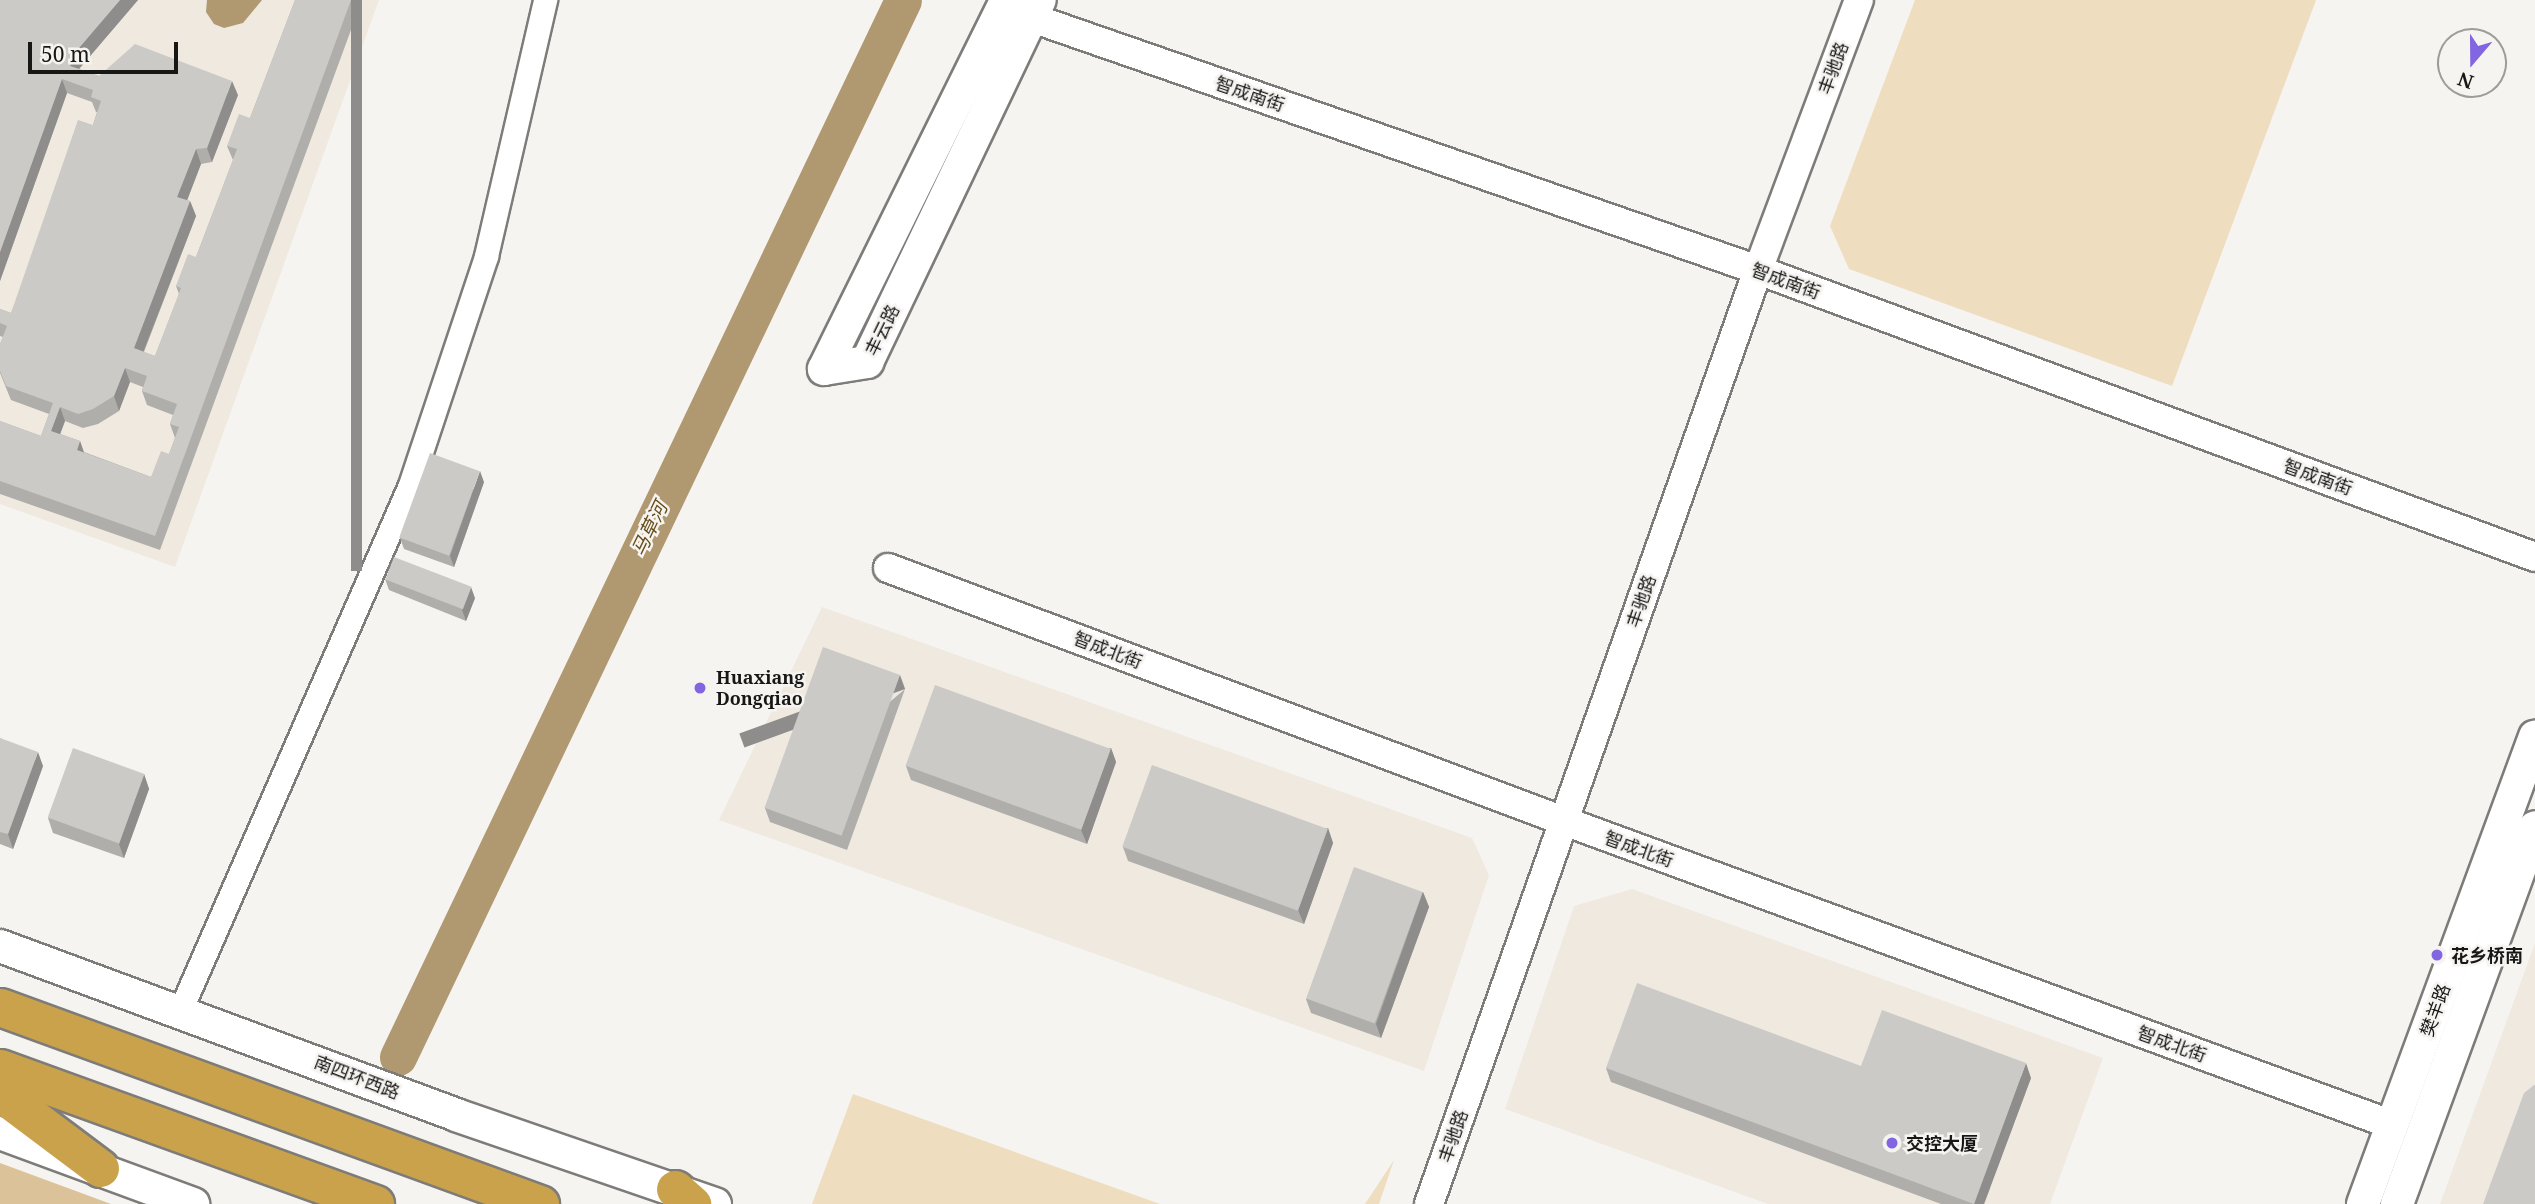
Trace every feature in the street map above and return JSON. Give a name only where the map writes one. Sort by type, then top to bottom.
[{"type":"highway","points":[[0,1007],[540,1204]]},
{"type":"highway","points":[[0,1068],[375,1204]]},
{"type":"highway","points":[[0,1093],[100,1168]]},
{"type":"main road","name":"丰云路","points":[[1006,0],[824,369],[867,362],[1036,9]]},
{"type":"main road","name":"樊羊路","points":[[2364,1204],[2535,737]]},
{"type":"main road","name":"樊羊路","points":[[2396,1204],[2535,827]]},
{"type":"main road","name":"南四环西路","points":[[0,946],[456,1115],[684,1197],[715,1204]]},
{"type":"main road","points":[[0,1133],[193,1204]]},
{"type":"street","points":[[180,1011],[410,485],[486,256],[545,0]]},
{"type":"street","name":"丰驰路","points":[[1429,1204],[1758,270],[1859,0]]},
{"type":"street","name":"智成南街","points":[[1036,9],[1758,270],[2535,557]]},
{"type":"street","name":"智成北街","points":[[888,568],[1564,821],[2393,1125]]},
{"type":"shaded area","points":[[0,0],[379,0],[175,567],[0,504]]},
{"type":"shaded area","points":[[207,0],[262,0],[243,23],[224,28],[214,24],[206,12]]},
{"type":"shaded area","points":[[1915,0],[2316,0],[2172,386],[1849,269],[1830,226]]},
{"type":"shaded area","points":[[822,607],[1472,838],[1489,875],[1424,1071],[719,820]]},
{"type":"shaded area","points":[[1632,889],[2103,1058],[2050,1204],[1768,1204],[1505,1109],[1574,906]]},
{"type":"shaded area","points":[[2535,943],[2535,1204],[2440,1204]]},
{"type":"shaded area","points":[[853,1094],[1160,1204],[812,1204]]},
{"type":"shaded area","points":[[1394,1160],[1379,1204],[1365,1204]]},
{"type":"shaded area","points":[[0,1163],[111,1204],[0,1204]]},
{"type":"building","points":[[0,0],[120,0],[73,55],[70,66],[99,76],[135,44],[232,81],[207,148],[196,149],[177,197],[190,201],[134,348],[155,356],[181,288],[176,286],[188,254],[196,257],[237,149],[227,146],[239,114],[250,118],[295,0],[351,0],[155,536],[0,481],[0,421],[41,436],[53,403],[6,386],[0,371],[0,344],[7,326],[0,323],[0,309],[11,313],[78,120],[93,125],[101,101],[91,97],[93,90],[62,79],[0,252]],"holes":[[[125,368],[147,376],[142,391],[177,404],[170,424],[179,427],[169,454],[161,451],[151,477],[77,450],[80,441],[51,431],[60,407],[78,414],[93,409],[114,396]]]},
{"type":"building","points":[[430,453],[480,471],[449,556],[399,538]]},
{"type":"building","points":[[394,557],[471,587],[463,609],[385,579]]},
{"type":"building","points":[[823,647],[900,675],[842,836],[765,808]]},
{"type":"building","points":[[935,685],[1111,749],[1081,830],[906,766]]},
{"type":"building","points":[[0,738],[38,752],[8,834],[0,832]]},
{"type":"building","points":[[73,748],[144,774],[119,844],[48,818]]},
{"type":"building","points":[[1152,765],[1328,829],[1298,911],[1122,847]]},
{"type":"building","points":[[1354,867],[1423,892],[1375,1024],[1306,999]]},
{"type":"building","name":"交控大厦","points":[[1637,983],[1861,1066],[1882,1010],[2026,1063],[1974,1204],[1606,1068]]},
{"type":"building","points":[[2534,1085],[2535,1204],[2483,1204],[2524,1093]]},
{"type":"waterway","name":"马草河","points":[[398,1057],[903,0]]},
{"type":"place","name":"Huaxiang Dongqiao","points":[[700,688]]},
{"type":"place","name":"花乡桥南","points":[[2437,955]]},
{"type":"place","name":"交控大厦","points":[[1892,1143]]}]
